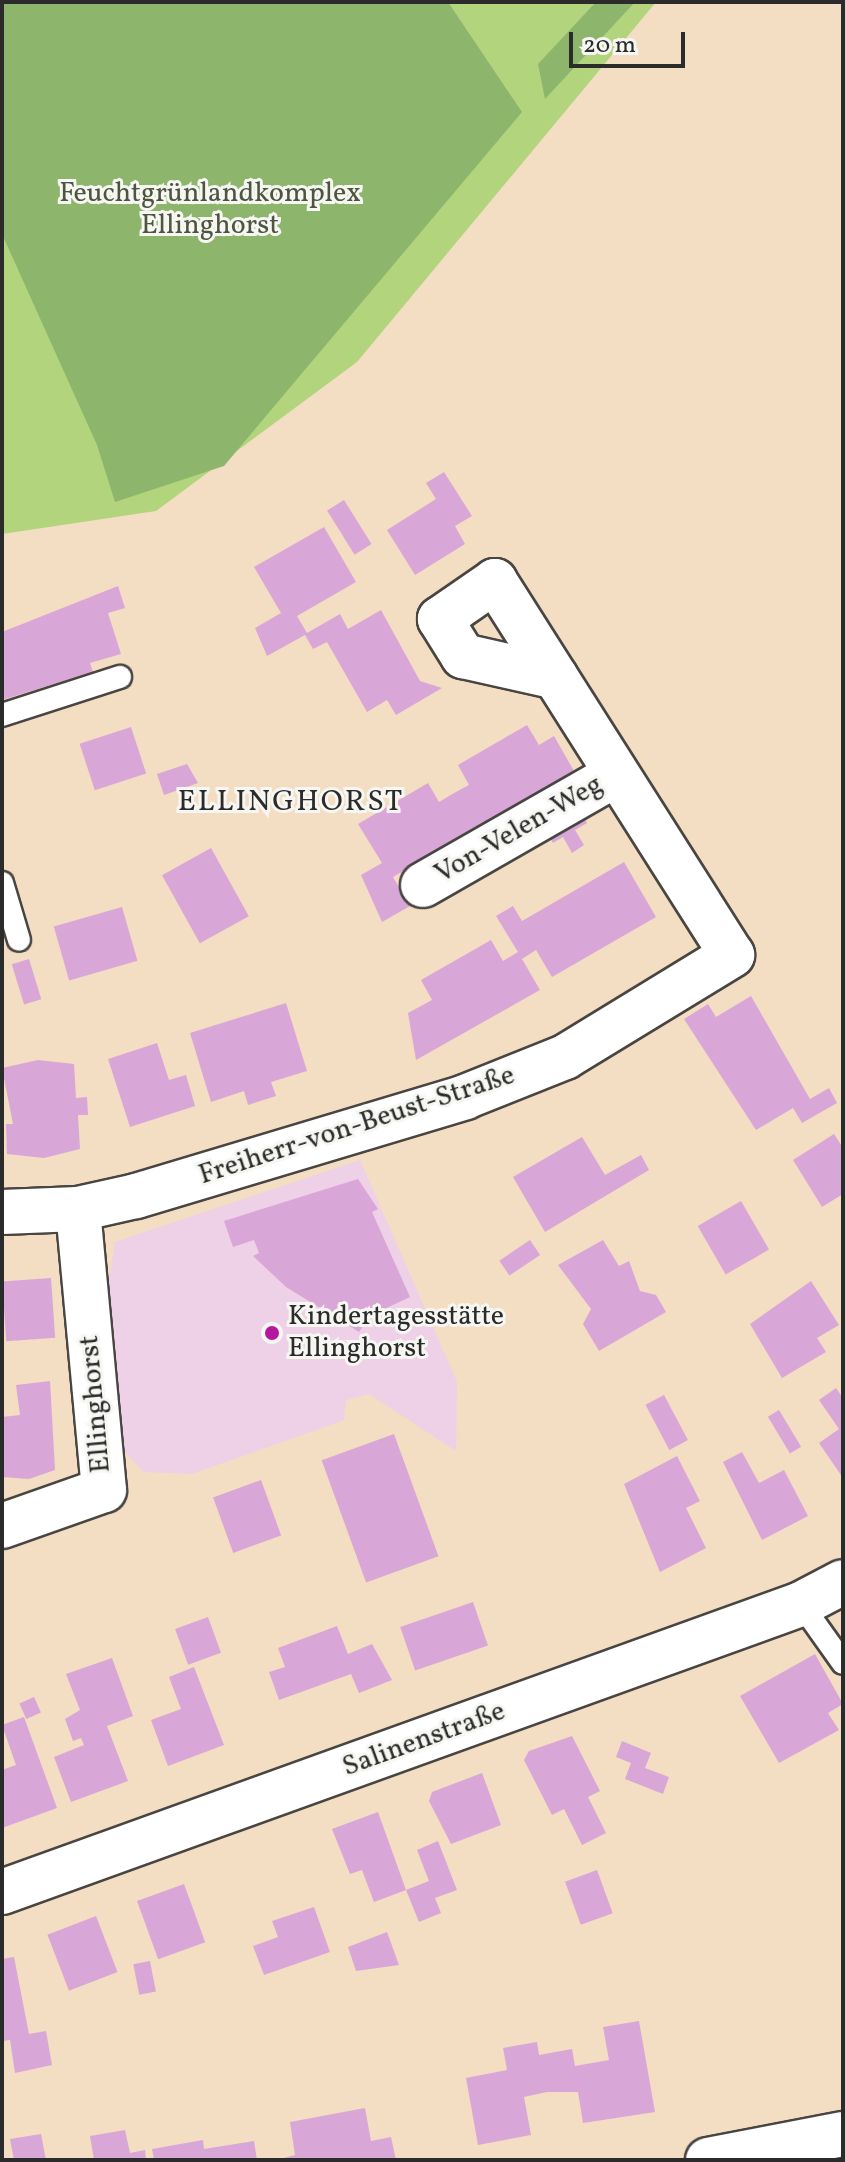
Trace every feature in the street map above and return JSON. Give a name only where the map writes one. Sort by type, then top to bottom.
[{"type":"street","name":"Von-Velen-Weg","points":[[556,677],[615,775],[732,955]]},
{"type":"street","name":"Von-Velen-Weg","points":[[423,885],[615,775]]},
{"type":"street","name":"Freiherr-von-Beust-Straße","points":[[2,1212],[78,1209],[465,1097],[565,1057],[732,955]]},
{"type":"street","name":"Ellinghorst","points":[[2,1526],[104,1490],[78,1209]]},
{"type":"street","name":"Salinenstraße","points":[[2,1892],[801,1604],[843,1582]]},
{"type":"street","points":[[708,2160],[836,2143]]},
{"type":"lane","points":[[2,715],[120,677]]},
{"type":"lane","points":[[2,883],[19,940]]},
{"type":"lane","points":[[801,1604],[843,1663]]},
{"type":"shaded area","name":"Kindertagesstätte Ellinghorst","points":[[360,1160],[457,1382],[456,1451],[369,1394],[346,1400],[344,1420],[192,1474],[144,1472],[117,1444],[114,1424],[108,1283],[115,1242]]},
{"type":"green space","name":"Feuchtgrünlandkomplex Ellinghorst","points":[[2,2],[656,2],[357,362],[156,511],[2,534]]},
{"type":"green space","name":"Feuchtgrünlandkomplex Ellinghorst","points":[[2,2],[448,2],[522,112],[224,466],[115,502],[97,445],[2,234]]},
{"type":"green space","points":[[596,2],[635,2],[545,99],[538,64]]},
{"type":"building","points":[[444,472],[472,516],[455,526],[465,544],[415,575],[387,530],[436,499],[426,483]]},
{"type":"building","points":[[344,500],[372,544],[355,555],[327,511]]},
{"type":"building","points":[[324,527],[356,582],[297,616],[307,633],[340,614],[348,629],[381,610],[420,681],[442,688],[396,715],[387,700],[367,712],[327,642],[313,649],[305,635],[267,656],[255,628],[281,613],[254,567]]},
{"type":"building","points":[[118,586],[125,608],[108,613],[121,654],[90,663],[93,672],[2,700],[2,632]]},
{"type":"building","points":[[527,725],[539,745],[554,736],[574,771],[393,877],[410,906],[382,922],[361,875],[382,863],[358,824],[428,783],[439,802],[469,785],[458,765]]},
{"type":"building","points":[[131,727],[146,774],[95,790],[80,744]]},
{"type":"building","points":[[187,764],[198,783],[164,795],[157,774]]},
{"type":"building","points":[[579,808],[587,823],[575,830],[584,845],[572,853],[563,837],[553,843],[544,828]]},
{"type":"building","points":[[211,848],[249,916],[200,943],[162,875]]},
{"type":"building","points":[[624,862],[656,917],[552,977],[536,950],[522,959],[540,990],[416,1060],[408,1013],[432,1000],[421,980],[491,940],[503,961],[518,952],[496,916],[513,906],[522,921]]},
{"type":"building","points":[[122,907],[137,961],[69,980],[54,927]]},
{"type":"building","points":[[29,959],[41,999],[24,1004],[12,964]]},
{"type":"building","points":[[751,996],[810,1099],[829,1088],[837,1103],[802,1123],[793,1108],[756,1130],[684,1019],[708,1004],[716,1017]]},
{"type":"building","points":[[286,1003],[307,1071],[271,1082],[276,1096],[248,1105],[244,1091],[211,1102],[190,1033]]},
{"type":"building","points":[[157,1043],[169,1080],[186,1075],[195,1106],[130,1127],[108,1059]]},
{"type":"building","points":[[38,1060],[74,1064],[76,1098],[87,1097],[88,1115],[78,1115],[80,1149],[44,1158],[7,1154],[6,1124],[13,1124],[2,1068]]},
{"type":"building","points":[[834,1134],[843,1148],[843,1194],[822,1207],[793,1160]]},
{"type":"building","points":[[582,1137],[605,1175],[641,1155],[649,1170],[545,1232],[513,1177]]},
{"type":"building","points":[[358,1179],[378,1209],[372,1212],[410,1297],[380,1311],[378,1304],[359,1332],[286,1287],[253,1256],[259,1253],[254,1240],[233,1247],[224,1221]]},
{"type":"building","points":[[741,1201],[769,1249],[726,1274],[698,1226]]},
{"type":"building","points":[[530,1240],[540,1255],[509,1276],[499,1261]]},
{"type":"building","points":[[603,1240],[619,1266],[629,1261],[640,1291],[656,1295],[666,1312],[599,1351],[583,1324],[591,1309],[558,1265]]},
{"type":"building","points":[[51,1278],[55,1338],[6,1341],[2,1281]]},
{"type":"building","points":[[811,1281],[839,1325],[817,1338],[826,1352],[782,1378],[750,1324]]},
{"type":"building","points":[[50,1381],[55,1470],[29,1479],[2,1477],[2,1417],[20,1415],[16,1385]]},
{"type":"building","points":[[836,1388],[843,1398],[843,1478],[819,1443],[839,1429],[819,1400]]},
{"type":"building","points":[[664,1395],[688,1440],[669,1450],[645,1405]]},
{"type":"building","points":[[779,1410],[801,1447],[790,1454],[768,1417]]},
{"type":"building","points":[[394,1434],[438,1556],[366,1582],[322,1460]]},
{"type":"building","points":[[742,1452],[759,1483],[784,1470],[808,1516],[762,1540],[723,1462]]},
{"type":"building","points":[[677,1456],[700,1501],[686,1508],[706,1548],[660,1572],[624,1484]]},
{"type":"building","points":[[261,1480],[281,1535],[233,1553],[213,1497]]},
{"type":"building","points":[[473,1602],[488,1645],[415,1671],[400,1627]]},
{"type":"building","points":[[208,1617],[221,1653],[188,1665],[175,1629]]},
{"type":"building","points":[[337,1626],[348,1654],[372,1644],[392,1680],[359,1693],[351,1674],[279,1700],[269,1672],[285,1667],[278,1648]]},
{"type":"building","points":[[815,1654],[843,1704],[828,1713],[839,1730],[779,1763],[740,1696]]},
{"type":"building","points":[[112,1658],[133,1716],[107,1726],[128,1781],[71,1802],[54,1757],[84,1745],[81,1738],[73,1741],[65,1719],[80,1710],[66,1674]]},
{"type":"building","points":[[194,1667],[224,1745],[168,1766],[151,1720],[181,1709],[169,1677]]},
{"type":"building","points":[[34,1697],[41,1713],[26,1719],[19,1704]]},
{"type":"building","points":[[24,1717],[57,1808],[2,1828],[2,1770],[16,1765],[2,1725]]},
{"type":"building","points":[[572,1736],[600,1791],[588,1797],[606,1833],[582,1845],[564,1809],[552,1815],[524,1760],[529,1751]]},
{"type":"building","points":[[622,1741],[651,1753],[645,1768],[669,1777],[663,1794],[625,1779],[631,1763],[616,1757]]},
{"type":"building","points":[[482,1773],[501,1825],[451,1844],[429,1801],[432,1792]]},
{"type":"building","points":[[378,1812],[406,1890],[374,1902],[362,1870],[350,1874],[332,1829]]},
{"type":"building","points":[[438,1841],[457,1890],[435,1898],[441,1913],[419,1922],[406,1890],[429,1881],[417,1850]]},
{"type":"building","points":[[597,1870],[613,1913],[581,1925],[565,1882]]},
{"type":"building","points":[[184,1884],[205,1942],[158,1959],[137,1901]]},
{"type":"building","points":[[314,1907],[330,1952],[264,1975],[253,1946],[278,1937],[272,1921]]},
{"type":"building","points":[[96,1916],[118,1972],[69,1991],[47,1935]]},
{"type":"building","points":[[387,1932],[399,1965],[356,1971],[348,1947]]},
{"type":"building","points":[[14,1957],[29,2034],[46,2031],[52,2065],[15,2073],[10,2040],[2,2041],[2,1959]]},
{"type":"building","points":[[150,1961],[156,1991],[139,1995],[133,1964]]},
{"type":"building","points":[[639,2021],[655,2112],[583,2123],[578,2092],[547,2092],[524,2097],[531,2135],[478,2145],[466,2078],[507,2070],[503,2048],[537,2042],[539,2055],[572,2049],[575,2066],[609,2060],[603,2027]]},
{"type":"building","points":[[365,2108],[371,2141],[391,2137],[396,2160],[276,2160],[295,2155],[290,2122]]},
{"type":"building","points":[[125,2130],[130,2153],[145,2150],[146,2160],[94,2160],[90,2136]]},
{"type":"building","points":[[41,2134],[46,2160],[14,2160],[10,2139]]},
{"type":"building","points":[[203,2140],[204,2149],[254,2141],[257,2160],[154,2160],[152,2149]]},
{"type":"place","name":"Kindertagesstätte Ellinghorst","points":[[272,1333]]},
{"type":"district","name":"ELLINGHORST","points":[[291,802]]}]
